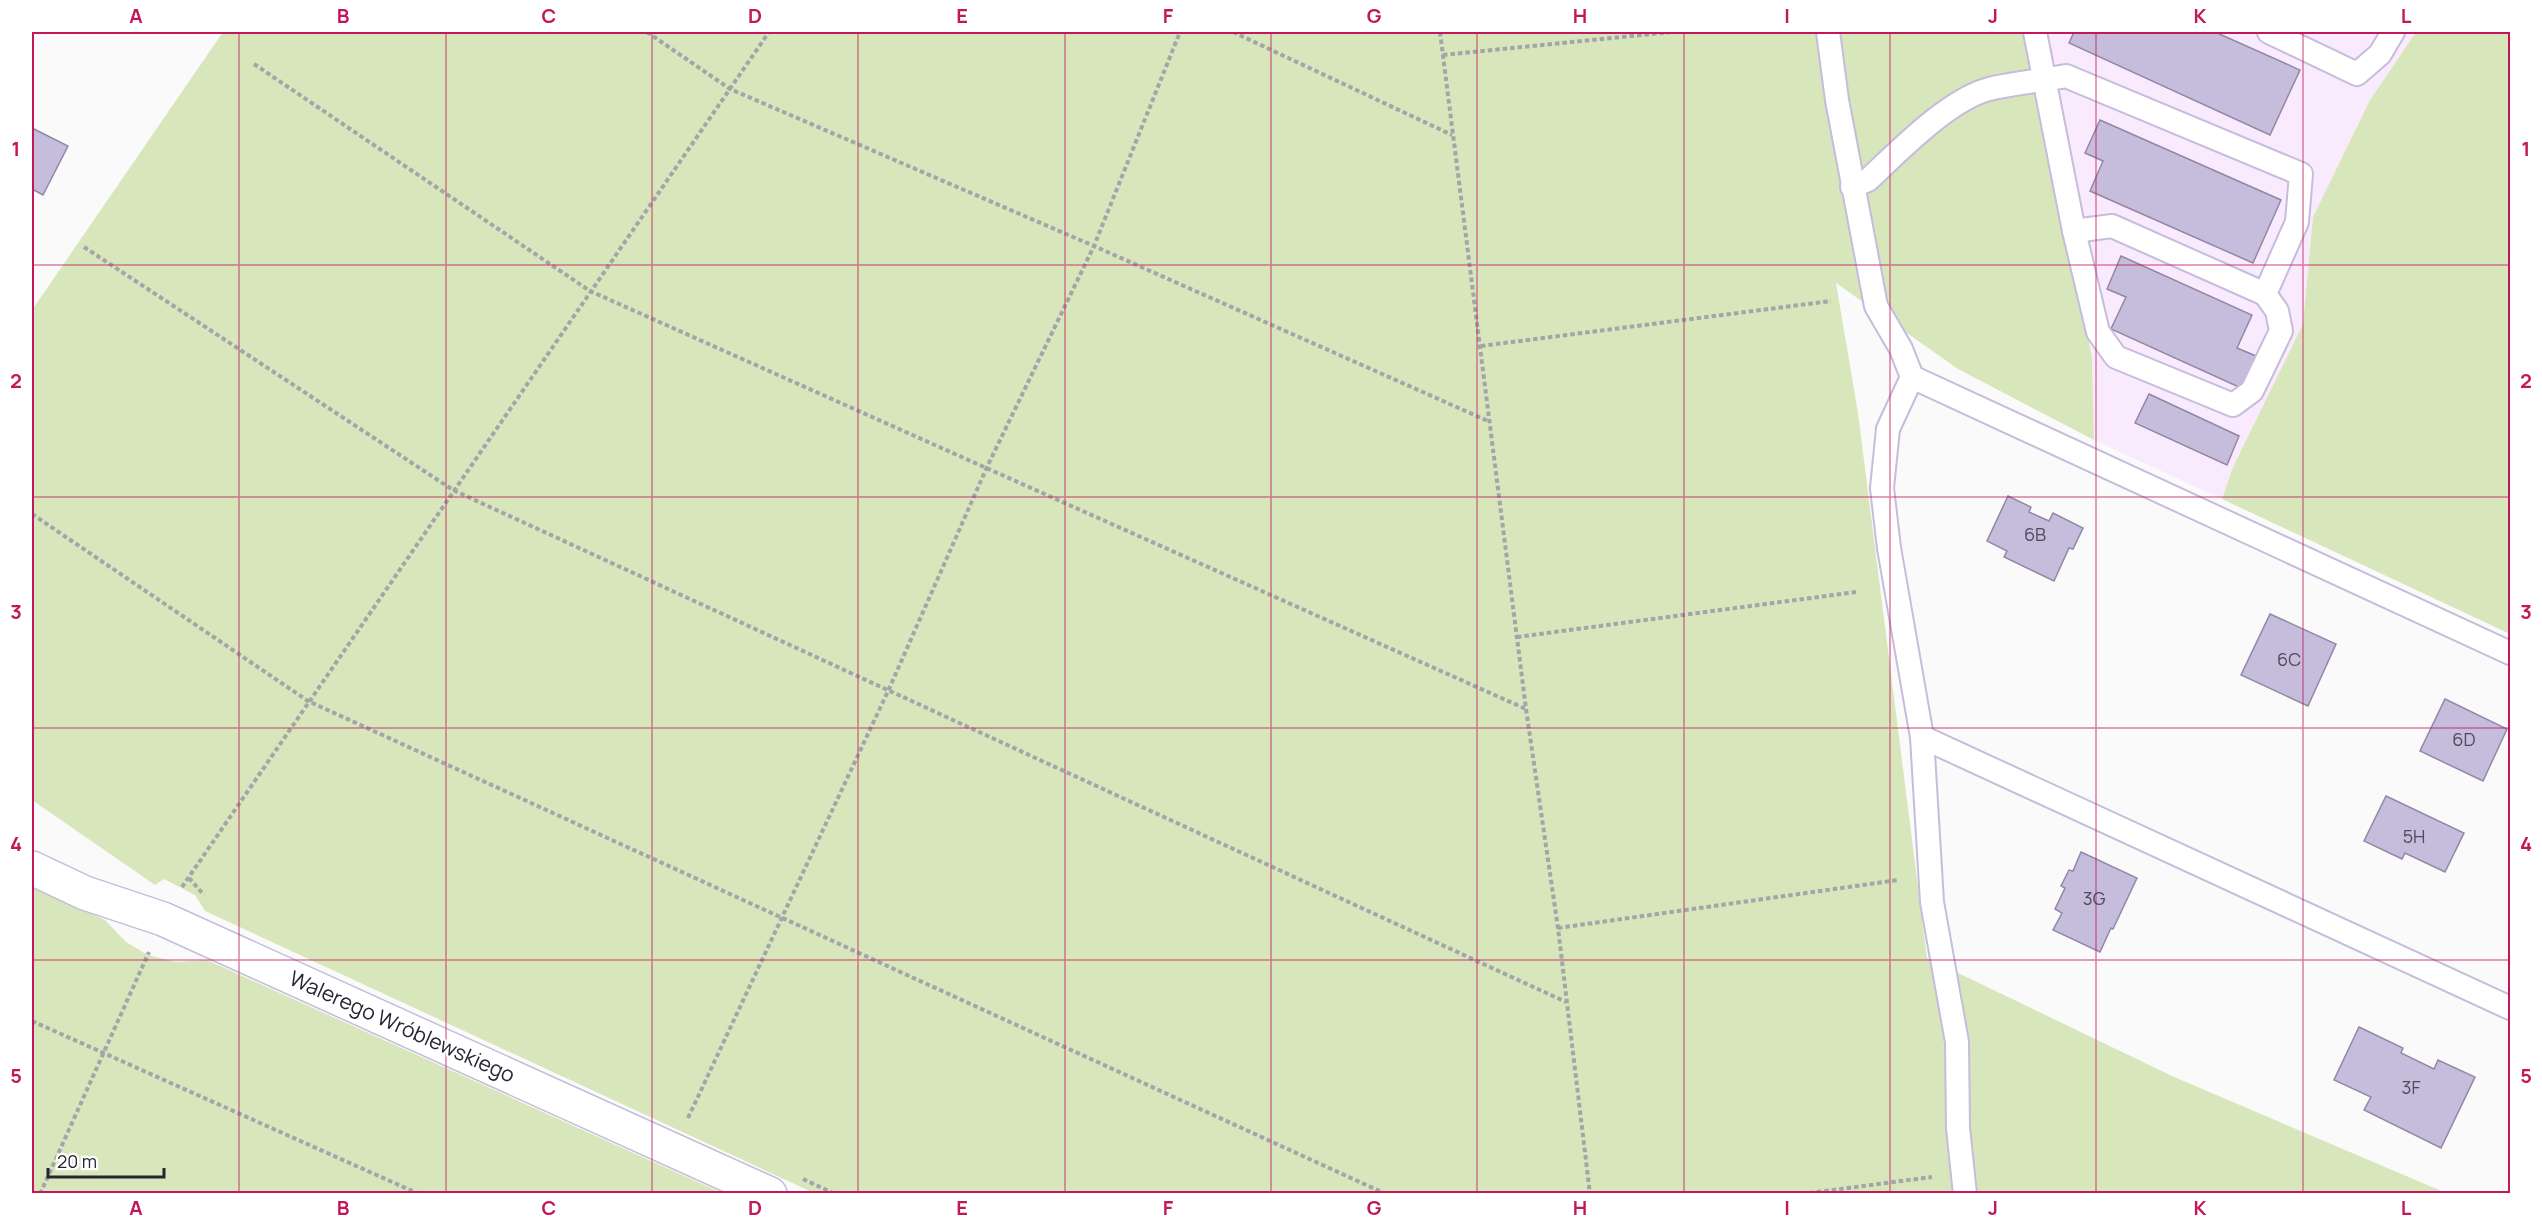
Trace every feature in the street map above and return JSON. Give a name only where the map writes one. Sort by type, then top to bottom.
[{"type":"street","name":"Walerego Wróblewskiego","points":[[32,868],[85,893],[163,919],[770,1194]]},
{"type":"lane","points":[[1828,32],[1852,187],[1876,306],[1901,349],[1912,377],[2511,653]]},
{"type":"lane","points":[[2035,32],[2074,231],[2098,332],[2116,357],[2233,405],[2252,391],[2281,331],[2277,311],[2265,294],[2112,226],[2074,231]]},
{"type":"lane","points":[[2269,32],[2356,74],[2379,54],[2393,32]]},
{"type":"lane","points":[[1852,187],[1868,180],[1953,106],[1987,90],[2066,76],[2301,174],[2297,222],[2265,294]]},
{"type":"lane","points":[[1912,377],[1888,429],[1882,488],[1889,548],[1922,736],[1932,902],[1957,1042],[1958,1128],[1965,1194]]},
{"type":"lane","points":[[1922,736],[2511,1008]]},
{"type":"path","points":[[647,32],[730,89],[1094,246],[1489,422]]},
{"type":"path","points":[[40,1194],[163,919],[181,888],[769,32]]},
{"type":"path","points":[[685,1125],[889,689],[987,467],[1094,246],[1179,32]]},
{"type":"path","points":[[1233,32],[1452,135]]},
{"type":"path","points":[[1440,32],[1526,709],[1558,928],[1590,1194]]},
{"type":"path","points":[[1443,55],[1671,32]]},
{"type":"path","points":[[254,64],[591,291],[1526,709]]},
{"type":"path","points":[[84,247],[453,490],[1566,1002]]},
{"type":"path","points":[[1481,346],[1831,301]]},
{"type":"path","points":[[32,514],[308,701],[1386,1194]]},
{"type":"path","points":[[1517,637],[1856,592]]},
{"type":"path","points":[[1558,928],[1898,880]]},
{"type":"path","points":[[32,1021],[419,1194]]},
{"type":"path","points":[[1802,1194],[1937,1176]]},
{"type":"shaded area","points":[[2028,32],[2416,32],[2370,100],[2313,217],[2303,324],[2233,467],[2222,499],[2094,440],[2092,358]]},
{"type":"green space","points":[[223,32],[2028,32],[2092,358],[2094,440],[1958,369],[1836,283],[1858,413],[1927,958],[2172,1076],[2446,1193],[814,1193],[205,911],[195,895],[164,879],[155,885],[32,800],[32,310]]},
{"type":"green space","points":[[2416,32],[2510,32],[2510,634],[2222,499],[2233,467],[2303,324],[2313,217],[2370,100]]},
{"type":"green space","points":[[32,886],[105,920],[126,942],[148,955],[176,962],[207,960],[722,1193],[32,1194]]},
{"type":"building","points":[[2074,32],[2215,32],[2300,70],[2270,135],[2069,43]]},
{"type":"building","points":[[2100,120],[2281,200],[2253,263],[2090,191],[2103,161],[2085,153]]},
{"type":"building","points":[[32,128],[68,146],[43,195],[32,189]]},
{"type":"building","points":[[2121,256],[2252,315],[2237,348],[2256,356],[2241,388],[2111,329],[2126,297],[2107,289]]},
{"type":"building","points":[[2149,394],[2239,436],[2227,465],[2135,423]]},
{"type":"building","points":[[2008,496],[2031,507],[2029,512],[2049,521],[2053,513],[2083,528],[2073,549],[2069,548],[2054,581],[2004,557],[2007,551],[1987,541]]},
{"type":"building","points":[[2270,614],[2336,644],[2308,706],[2241,675]]},
{"type":"building","points":[[2445,699],[2507,729],[2483,781],[2420,751]]},
{"type":"building","points":[[2386,796],[2464,833],[2445,872],[2405,853],[2402,859],[2364,841]]},
{"type":"building","points":[[2081,852],[2137,878],[2100,952],[2053,930],[2062,913],[2055,909],[2065,888],[2061,886],[2069,870],[2073,871]]},
{"type":"building","points":[[2359,1027],[2403,1048],[2401,1053],[2434,1069],[2438,1060],[2475,1077],[2441,1148],[2364,1110],[2371,1097],[2334,1080]]}]
